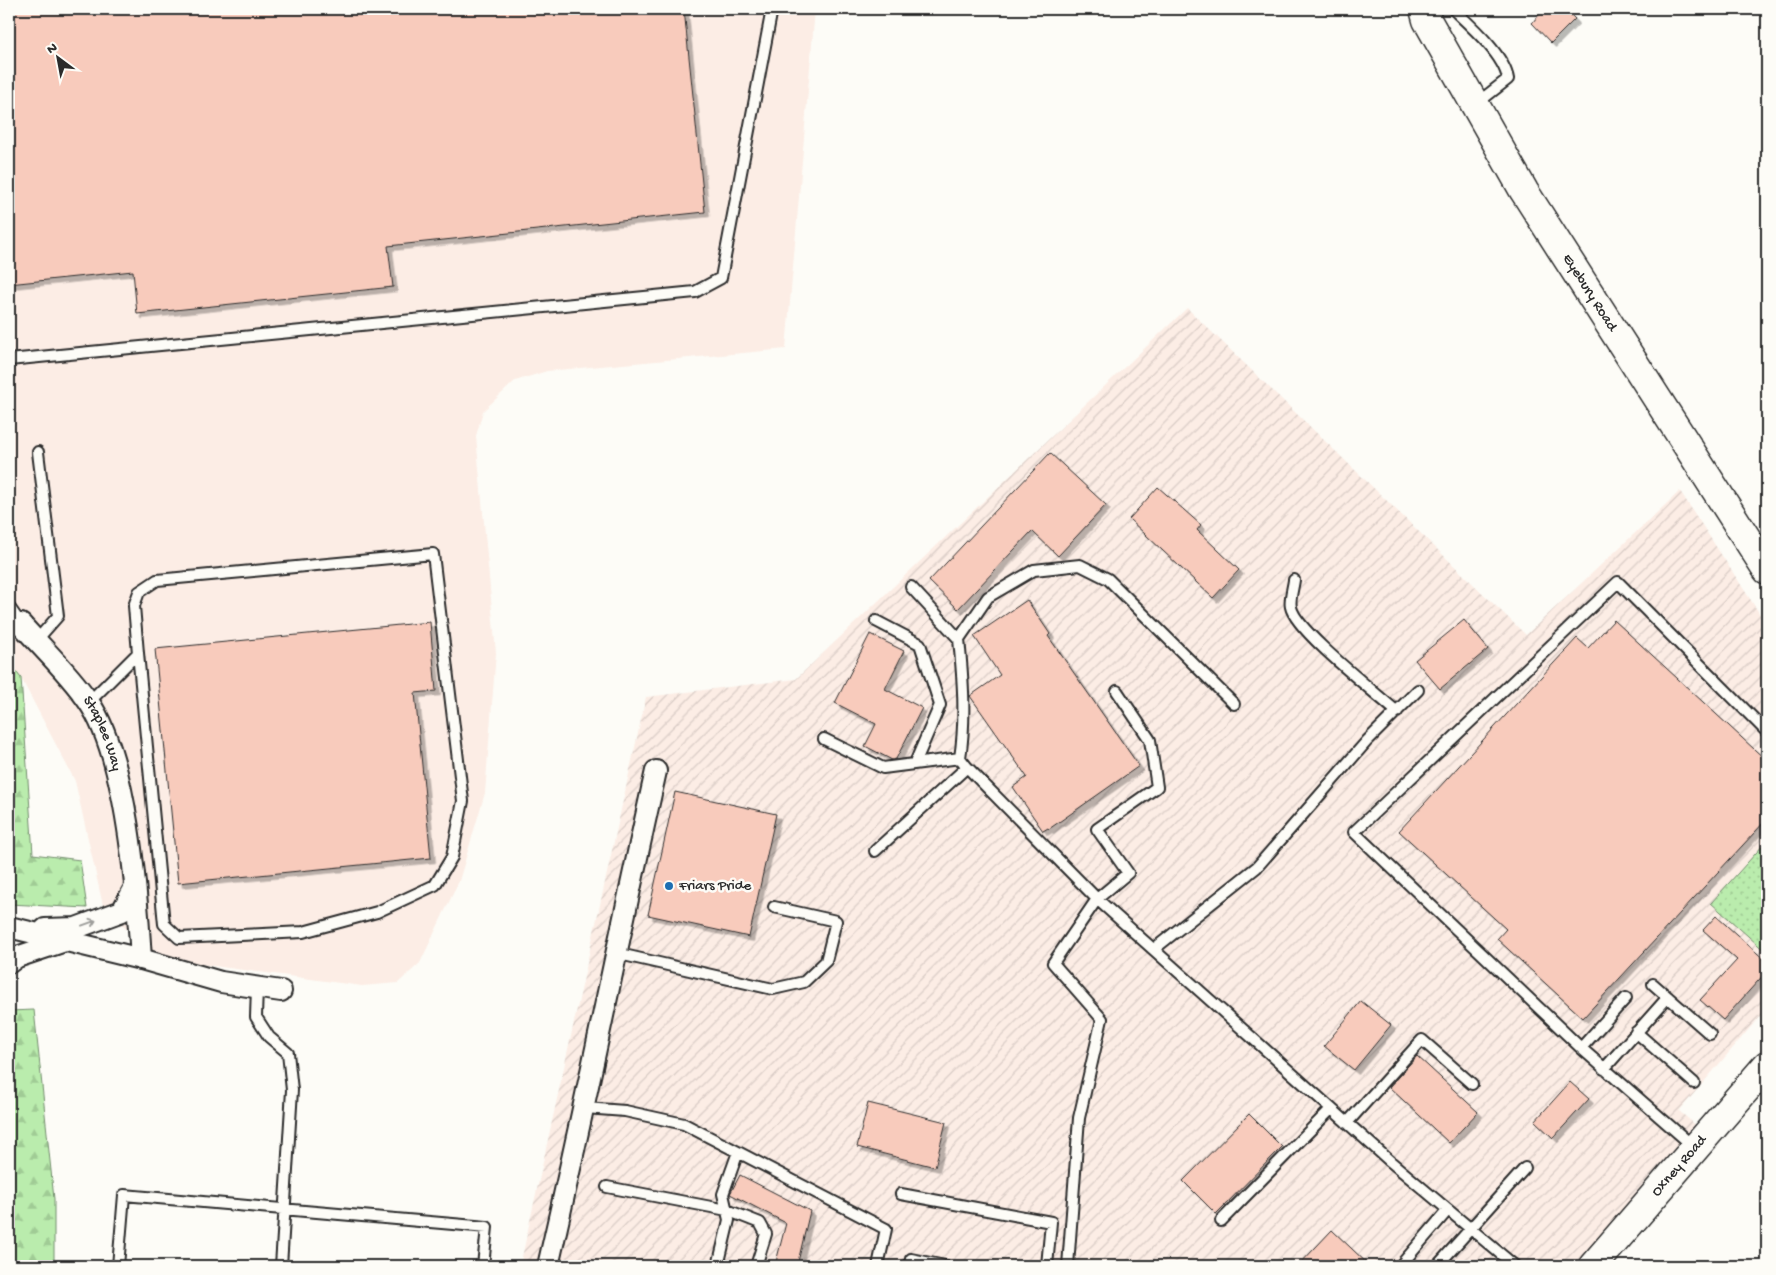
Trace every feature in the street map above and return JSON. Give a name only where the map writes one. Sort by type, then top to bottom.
[{"type":"street","name":"Eyebury Road","points":[[1424,9],[1427,20],[1524,191],[1767,570]]},
{"type":"street","name":"Staplee Way","points":[[21,624],[89,702],[107,740],[120,787],[135,887],[141,960]]},
{"type":"street","points":[[548,1266],[585,1108],[616,953],[656,771]]},
{"type":"street","points":[[16,929],[76,928],[122,911],[135,887]]},
{"type":"street","points":[[16,929],[221,982],[281,992]]},
{"type":"street","points":[[9,963],[64,941]]},
{"type":"street","name":"Oxney Road","points":[[1594,1266],[1767,1065]]},
{"type":"lane","points":[[9,360],[695,292],[721,278],[772,9]]},
{"type":"lane","points":[[1453,9],[1475,30],[1506,69],[1508,79],[1475,105]]},
{"type":"lane","points":[[36,641],[58,616],[38,452]]},
{"type":"lane","points":[[89,702],[138,652],[134,606],[139,592],[157,580],[433,554],[463,801],[452,857],[435,885],[377,912],[303,932],[180,938],[164,924],[138,652]]},
{"type":"lane","points":[[959,639],[988,597],[1034,570],[1080,565],[1108,579],[1234,704]]},
{"type":"lane","points":[[1294,580],[1290,606],[1298,621],[1397,712]]},
{"type":"lane","points":[[1695,1148],[1580,1048],[1354,832],[1618,582],[1767,732]]},
{"type":"lane","points":[[875,851],[964,763],[965,697],[959,639],[911,587]]},
{"type":"lane","name":"Staplee Way","points":[[9,607],[21,624]]},
{"type":"lane","points":[[876,621],[920,644],[940,704],[915,763]]},
{"type":"lane","points":[[1068,1266],[1079,1118],[1102,1019],[1053,963],[1098,899],[1128,873],[1097,829],[1157,787],[1150,740],[1118,690]]},
{"type":"lane","points":[[1154,949],[1257,867],[1367,740],[1418,690]]},
{"type":"lane","points":[[824,739],[883,768],[915,763],[964,763],[1098,899],[1331,1109],[1514,1266]]},
{"type":"lane","points":[[616,953],[773,989],[804,982],[826,961],[836,921],[774,907]]},
{"type":"lane","points":[[1653,984],[1710,1034]]},
{"type":"lane","points":[[257,987],[256,1017],[269,1037],[288,1053],[292,1090],[281,1266]]},
{"type":"lane","points":[[1604,1069],[1668,997]]},
{"type":"lane","points":[[1580,1048],[1626,998]]},
{"type":"lane","points":[[1636,1032],[1694,1083]]},
{"type":"lane","points":[[1347,1122],[1422,1040],[1472,1084]]},
{"type":"lane","points":[[585,1108],[625,1111],[684,1124],[886,1229],[878,1266]]},
{"type":"lane","points":[[1221,1221],[1331,1109]]},
{"type":"lane","points":[[718,1266],[729,1220],[723,1194],[738,1152]]},
{"type":"lane","points":[[1437,1266],[1525,1168]]},
{"type":"lane","points":[[607,1187],[727,1210],[760,1223],[766,1234],[756,1266]]},
{"type":"lane","points":[[902,1194],[1051,1222],[1048,1266]]},
{"type":"lane","points":[[118,1266],[124,1195],[487,1227],[483,1266]]},
{"type":"lane","points":[[1400,1266],[1448,1210]]},
{"type":"lane","points":[[910,1266],[911,1259],[945,1266]]},
{"type":"shaded area","points":[[9,9],[815,9],[786,349],[547,371],[515,381],[483,411],[476,436],[496,653],[485,793],[459,881],[420,963],[398,983],[362,986],[162,959],[104,910],[75,781],[21,678],[9,663]]},
{"type":"shaded area","points":[[1187,308],[1526,635],[1680,491],[1767,625],[1767,1008],[1679,1111],[1697,1126],[1589,1266],[520,1266],[646,697],[796,679]]},
{"type":"green space","points":[[9,663],[21,678],[33,854],[80,860],[87,908],[9,904]]},
{"type":"green space","points":[[1765,843],[1767,845],[1767,953],[1711,903]]},
{"type":"green space","points":[[34,1010],[54,1199],[54,1266],[9,1266],[9,1011]]},
{"type":"building","points":[[9,9],[684,9],[705,212],[388,246],[393,287],[137,314],[133,271],[9,284]]},
{"type":"building","points":[[1533,9],[1565,9],[1575,19],[1551,43],[1532,23],[1539,15]]},
{"type":"building","points":[[1050,453],[1106,505],[1058,556],[1032,531],[958,609],[929,581]]},
{"type":"building","points":[[1158,487],[1201,525],[1197,530],[1239,570],[1213,598],[1129,519]]},
{"type":"building","points":[[1027,600],[1050,634],[1048,636],[1139,766],[1049,829],[1043,831],[1013,787],[1027,777],[970,696],[1000,675],[974,636]]},
{"type":"building","points":[[1464,620],[1488,649],[1440,689],[1415,660]]},
{"type":"building","points":[[1614,620],[1767,761],[1767,819],[1583,1018],[1497,939],[1506,929],[1399,831],[1577,638],[1588,648]]},
{"type":"building","points":[[430,622],[436,691],[415,693],[431,858],[178,883],[155,649]]},
{"type":"building","points":[[870,634],[904,651],[885,689],[922,708],[896,759],[892,760],[865,746],[876,724],[835,703]]},
{"type":"building","points":[[675,792],[776,814],[749,937],[648,915]]},
{"type":"building","points":[[1716,916],[1767,962],[1767,971],[1723,1020],[1700,1000],[1737,960],[1703,930]]},
{"type":"building","points":[[1361,1001],[1391,1025],[1354,1070],[1324,1046]]},
{"type":"building","points":[[1417,1056],[1478,1112],[1449,1143],[1389,1087]]},
{"type":"building","points":[[1570,1082],[1589,1099],[1553,1138],[1535,1121]]},
{"type":"building","points":[[868,1103],[946,1122],[935,1167],[857,1147]]},
{"type":"building","points":[[1249,1114],[1282,1147],[1216,1214],[1183,1181]]},
{"type":"building","points":[[740,1175],[810,1211],[797,1266],[775,1266],[786,1223],[730,1194]]},
{"type":"building","points":[[1332,1230],[1370,1266],[1298,1266]]},
{"type":"place","name":"Friars Pride","points":[[669,886]]}]
